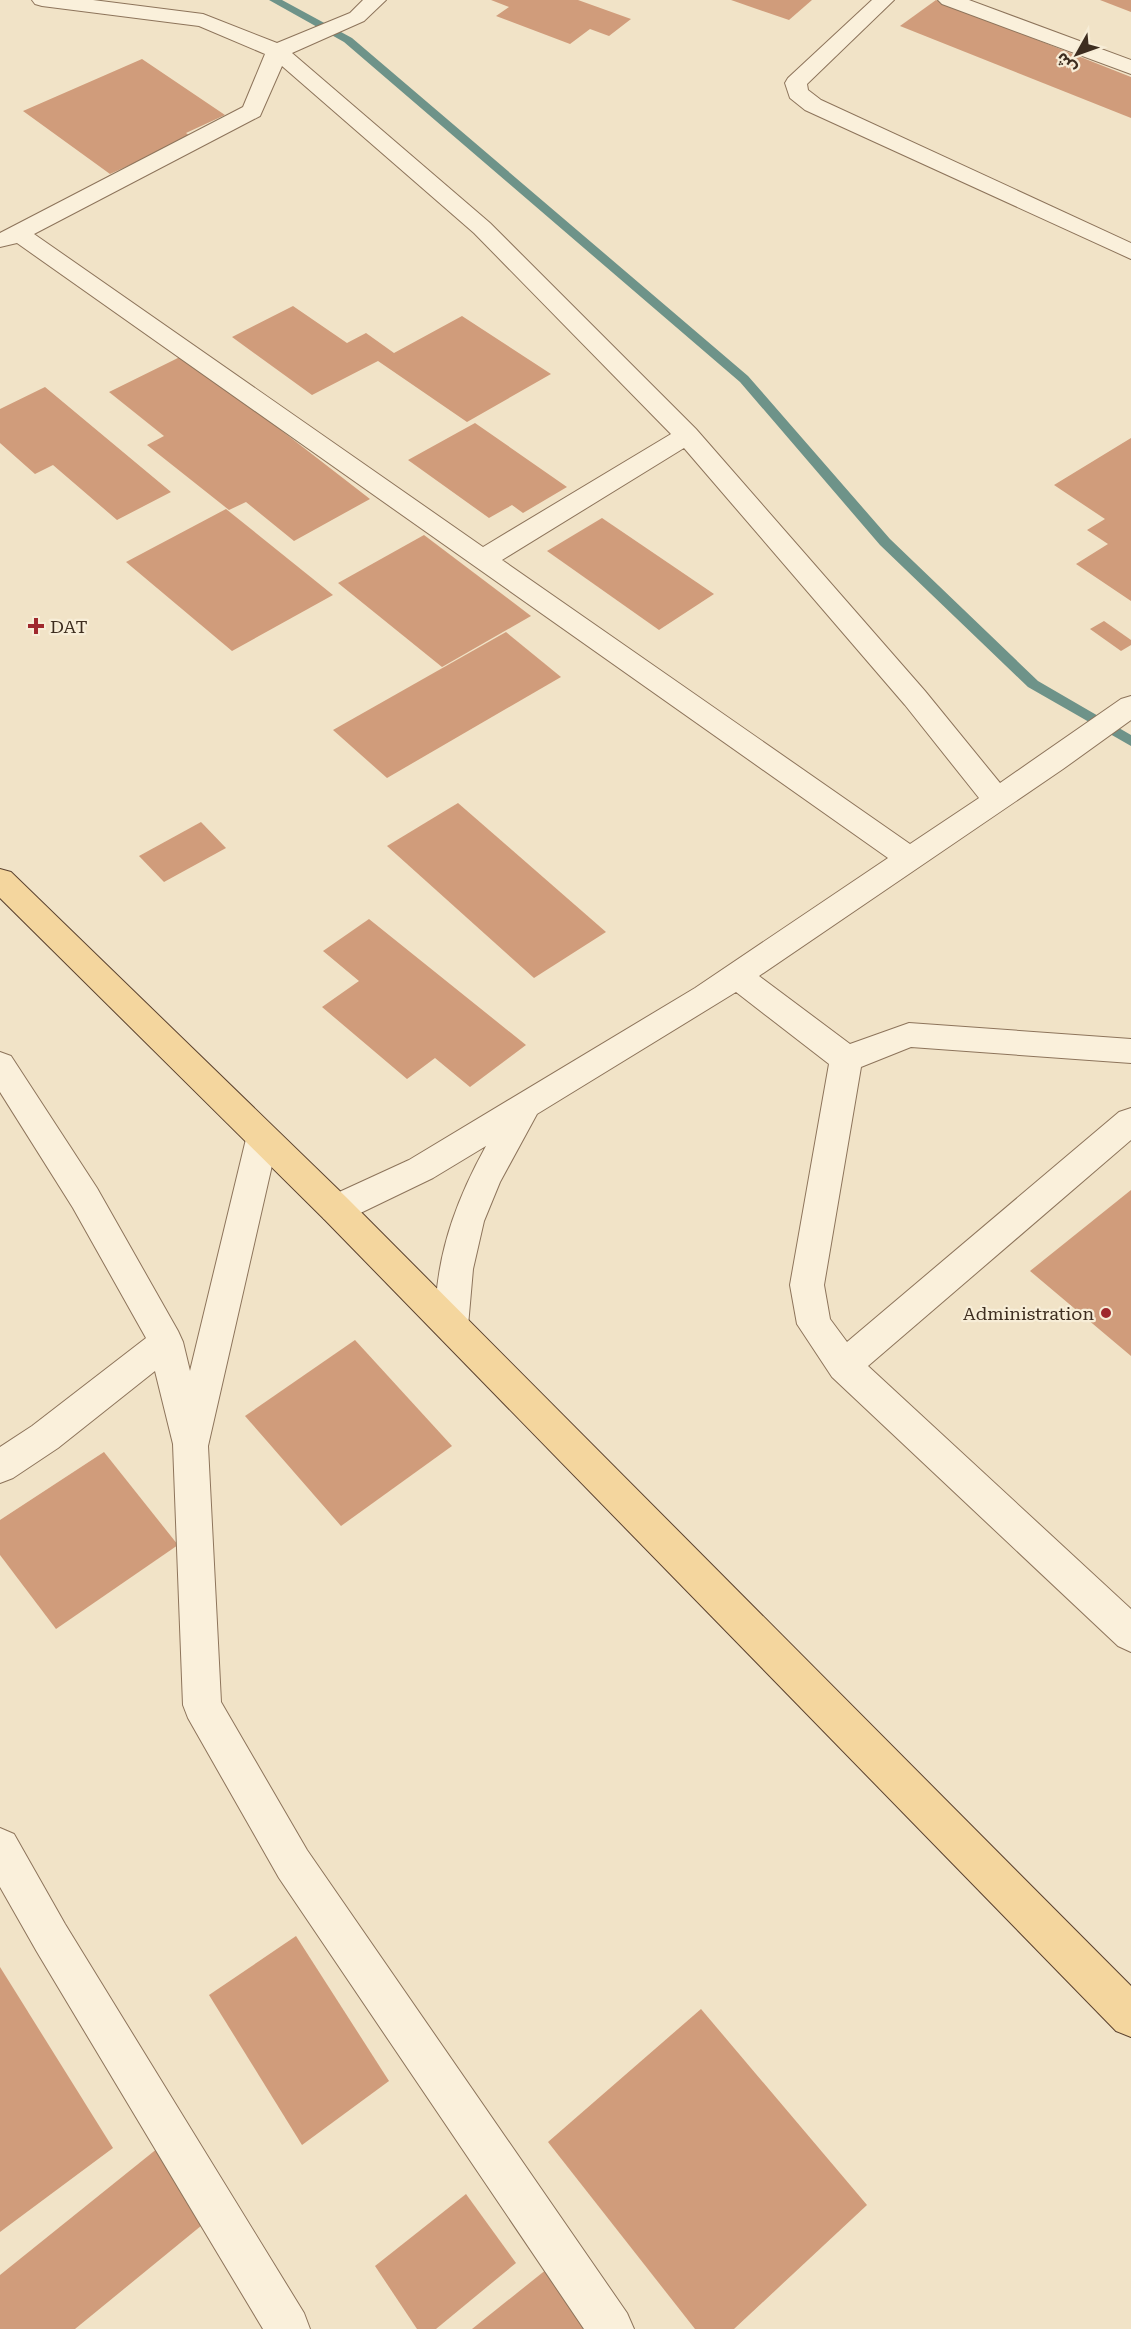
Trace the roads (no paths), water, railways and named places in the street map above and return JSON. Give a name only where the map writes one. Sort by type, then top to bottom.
[{"type":"main road","points":[[0,880],[336,1209],[1131,2016]]},
{"type":"street","points":[[42,0],[203,20],[286,47],[482,228],[687,435],[915,698],[997,800]]},
{"type":"street","points":[[375,0],[357,17],[286,47],[252,111],[10,238],[483,560],[910,859]]},
{"type":"street","points":[[884,0],[796,83],[798,93],[813,105],[1131,252]]},
{"type":"street","points":[[949,0],[1131,67]]},
{"type":"street","points":[[483,560],[687,435]]},
{"type":"street","points":[[336,1209],[421,1169],[525,1108],[736,975],[1053,762],[1131,706]]},
{"type":"street","points":[[736,975],[846,1059]]},
{"type":"street","points":[[846,1059],[909,1035],[1131,1051]]},
{"type":"street","points":[[846,1059],[807,1285],[814,1324],[844,1366],[1131,1634]]},
{"type":"street","points":[[0,1065],[85,1198],[166,1342],[190,1446],[202,1705],[293,1864],[611,2329]]},
{"type":"street","points":[[451,1326],[457,1260],[470,1219],[484,1180],[525,1108]]},
{"type":"street","points":[[844,1366],[1131,1121]]},
{"type":"street","points":[[190,1446],[262,1139]]},
{"type":"street","points":[[0,1467],[45,1437],[166,1342]]},
{"type":"street","points":[[0,1848],[51,1938],[288,2329]]},
{"type":"waterway","points":[[274,0],[348,40],[744,379],[885,542],[1033,684],[1131,741]]},
{"type":"place","name":"DAT","points":[[36,626]]},
{"type":"place","name":"Administration","points":[[1106,1313]]}]
